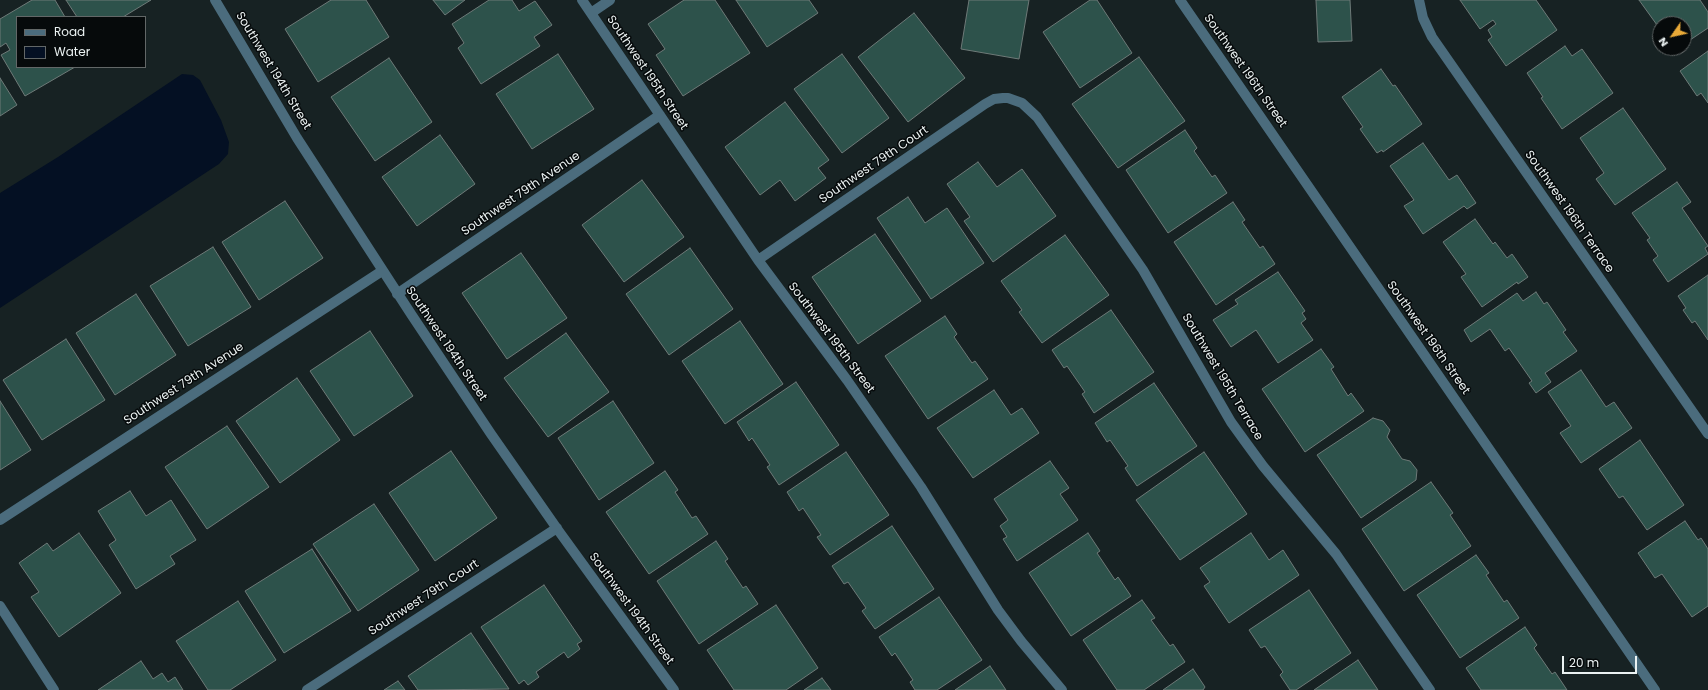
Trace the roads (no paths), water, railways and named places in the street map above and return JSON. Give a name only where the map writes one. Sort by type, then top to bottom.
[{"type":"street","name":"Southwest 194th Street","points":[[215,0],[293,131],[382,271],[491,434],[674,690]]},
{"type":"street","name":"Southwest 195th Street","points":[[582,0],[758,260],[847,380],[921,487],[988,596],[1021,641],[1062,690]]},
{"type":"street","points":[[590,13],[610,0]]},
{"type":"street","name":"Southwest 196th Street","points":[[1180,0],[1655,690]]},
{"type":"street","name":"Southwest 196th Terrace","points":[[1419,0],[1422,18],[1432,37],[1708,434]]},
{"type":"street","name":"Southwest 79th Court","points":[[758,260],[985,104],[998,98],[1008,98]]},
{"type":"street","name":"Southwest 195th Terrace","points":[[1008,98],[1022,103],[1037,117],[1146,276],[1231,422],[1263,466],[1336,554],[1430,690]]},
{"type":"street","name":"Southwest 79th Avenue","points":[[398,294],[660,115]]},
{"type":"street","name":"Southwest 79th Avenue","points":[[0,520],[382,271]]},
{"type":"street","name":"Southwest 79th Court","points":[[306,690],[557,528]]},
{"type":"street","points":[[0,606],[54,690]]},
{"type":"water","points":[[182,74],[193,75],[200,80],[221,120],[229,142],[228,154],[219,164],[0,308],[0,193],[58,157]]}]
